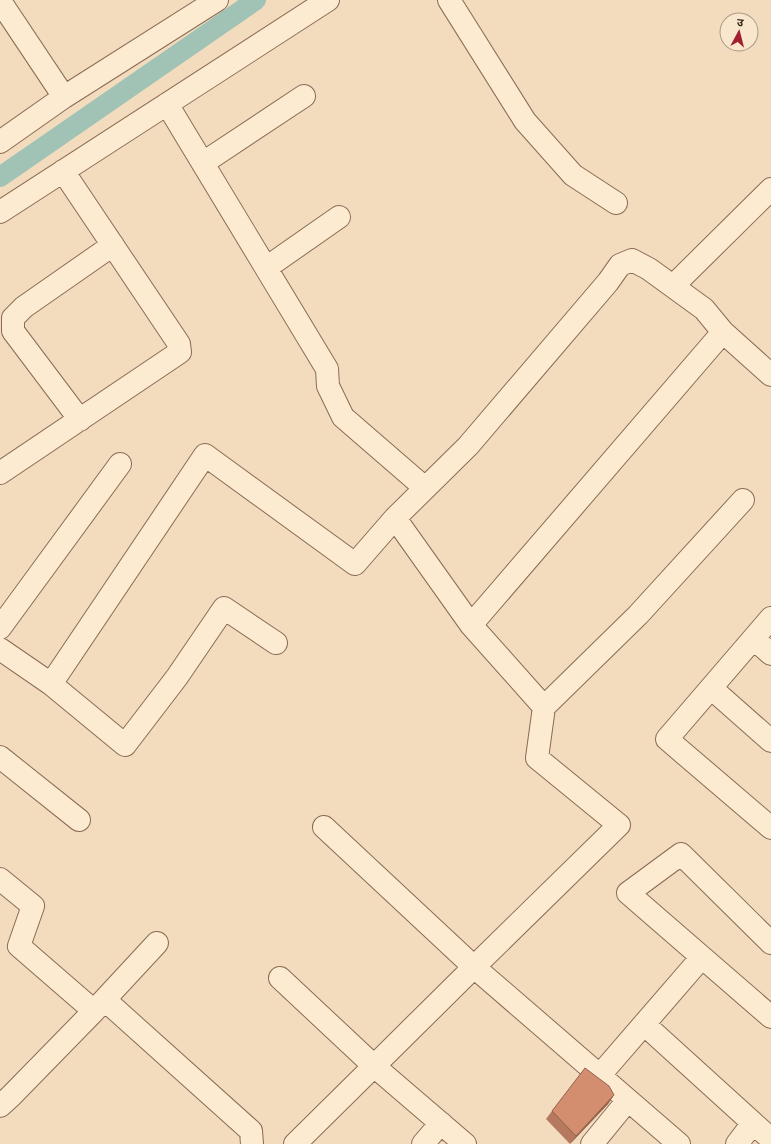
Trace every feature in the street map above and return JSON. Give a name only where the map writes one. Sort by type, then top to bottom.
[{"type":"street","points":[[0,212],[328,0]]},
{"type":"street","points":[[449,0],[525,121],[573,176],[616,203]]},
{"type":"street","points":[[0,1],[64,97]]},
{"type":"street","points":[[0,142],[64,97],[215,1]]},
{"type":"street","points":[[203,163],[304,96]]},
{"type":"street","points":[[167,104],[327,369],[328,386],[343,417],[425,488]]},
{"type":"street","points":[[0,473],[180,352],[180,344],[63,171]]},
{"type":"street","points":[[672,286],[771,189]]},
{"type":"street","points":[[266,268],[339,217]]},
{"type":"street","points":[[80,420],[13,331],[12,318],[24,306],[113,245]]},
{"type":"street","points":[[51,684],[205,454],[355,564],[395,518],[468,446],[620,265],[632,260],[649,269],[704,309],[723,332],[771,375]]},
{"type":"street","points":[[471,625],[723,332]]},
{"type":"street","points":[[0,628],[120,464]]},
{"type":"street","points":[[295,1144],[619,825],[537,758],[544,707],[638,615],[743,500]]},
{"type":"street","points":[[395,518],[471,625],[544,707]]},
{"type":"street","points":[[0,649],[51,684],[125,745],[177,677],[224,608],[276,643]]},
{"type":"street","points":[[771,618],[667,739],[771,828]]},
{"type":"street","points":[[754,639],[771,654]]},
{"type":"street","points":[[711,688],[771,741]]},
{"type":"street","points":[[0,757],[78,820]]},
{"type":"street","points":[[324,827],[474,967],[679,1144]]},
{"type":"street","points":[[771,943],[681,854],[628,893],[771,1017]]},
{"type":"street","points":[[0,879],[33,906],[19,946],[99,1005],[251,1131],[252,1144]]},
{"type":"street","points":[[0,1106],[99,1005],[157,943]]},
{"type":"street","points":[[600,1075],[702,957]]},
{"type":"street","points":[[280,978],[374,1066],[465,1144]]},
{"type":"street","points":[[644,1024],[771,1139]]},
{"type":"street","points":[[592,1144],[628,1100]]},
{"type":"street","points":[[423,1144],[441,1123]]},
{"type":"street","points":[[737,1144],[753,1123]]},
{"type":"building","points":[[585,1068],[609,1086],[614,1095],[576,1136],[552,1111]]},
{"type":"waterway","points":[[0,177],[256,0]]}]
